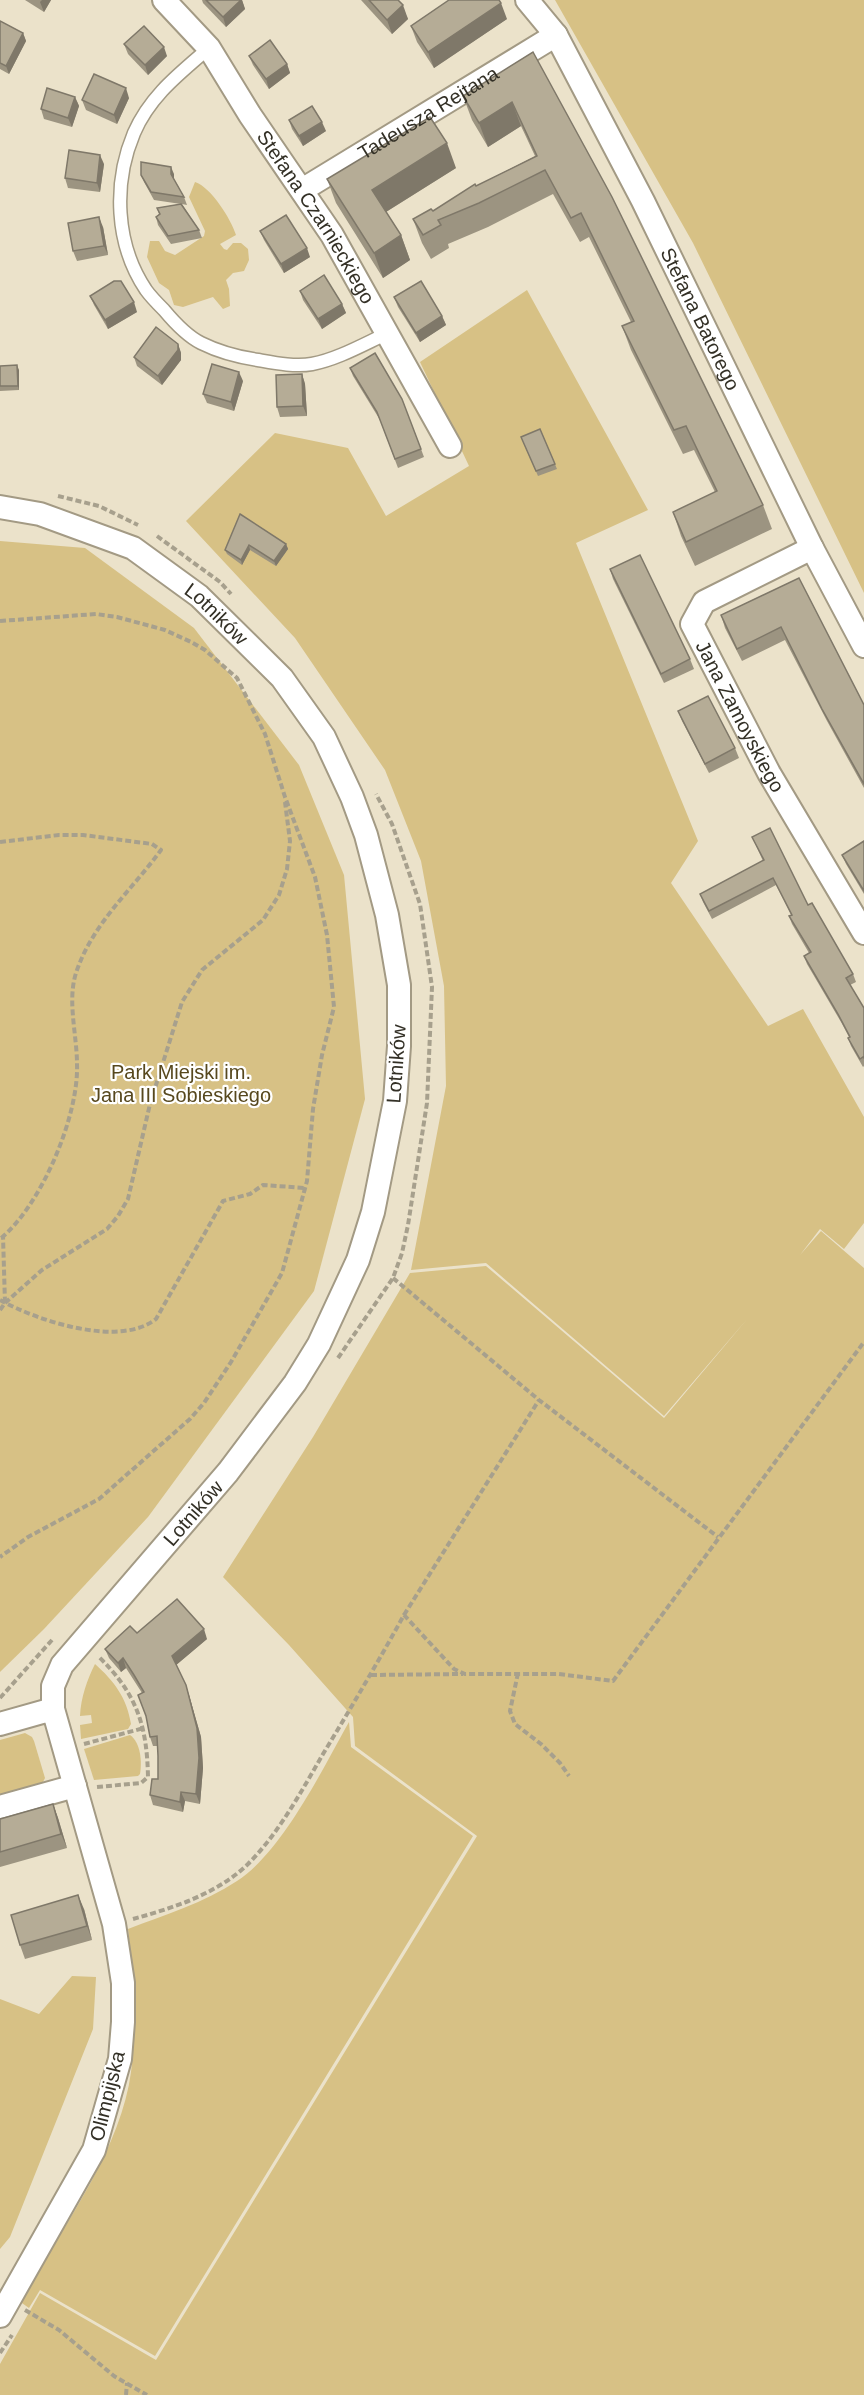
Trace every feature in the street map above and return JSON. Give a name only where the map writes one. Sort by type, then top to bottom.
[{"type":"street","name":"Stefana Czarnieckiego","points":[[164,0],[209,48],[250,115],[332,234],[450,446]]},
{"type":"street","name":"Stefana Batorego","points":[[527,0],[556,35],[643,201],[812,548],[864,646]]},
{"type":"street","name":"Tadeusza Rejtana","points":[[302,190],[556,35]]},
{"type":"street","name":"Lotników","points":[[0,507],[40,514],[133,548],[199,596],[282,678],[324,737],[352,797],[366,835],[387,915],[399,986],[399,1046],[395,1101],[373,1212],[358,1260],[319,1344],[295,1383],[228,1472],[62,1665],[53,1686],[53,1709]]},
{"type":"street","name":"Jana Zamoyskiego","points":[[812,548],[704,602],[692,624],[769,773],[864,933]]},
{"type":"street","points":[[0,1724],[53,1709]]},
{"type":"street","name":"Olimpijska","points":[[4,2308],[94,2150],[120,2060],[123,1983],[117,1937],[82,1787],[53,1709]]},
{"type":"street","points":[[0,1808],[82,1787]]},
{"type":"lane","points":[[209,48],[162,88],[135,132],[127,153],[120,201],[121,222],[128,252],[146,291],[173,321],[199,342],[224,353],[250,359],[279,364],[311,364],[351,350],[388,333]]},
{"type":"path","points":[[53,494],[99,506],[143,527]]},
{"type":"path","points":[[153,533],[220,582],[236,599]]},
{"type":"path","points":[[0,621],[96,614],[117,617],[165,630],[205,650],[232,673],[245,692],[265,734],[322,901],[334,1007],[322,1055],[313,1109],[312,1144],[305,1188],[282,1273],[204,1403],[190,1419],[99,1498],[28,1537],[0,1557]]},
{"type":"path","points":[[334,1364],[393,1278],[402,1253],[427,1103],[432,987],[420,904],[392,824],[376,793]]},
{"type":"path","points":[[0,1310],[42,1270],[107,1229],[118,1216],[128,1198],[150,1104],[182,1002],[202,970],[263,920],[279,895],[287,869],[290,841],[285,796]]},
{"type":"path","points":[[0,843],[59,835],[83,835],[152,844],[161,850],[100,925],[75,975],[73,993],[77,1085],[65,1136],[37,1191],[20,1218],[2,1238],[5,1303]]},
{"type":"path","points":[[0,1300],[27,1314],[80,1328],[121,1333],[147,1327],[156,1319],[222,1201],[250,1194],[263,1185],[305,1188]]},
{"type":"path","points":[[393,1278],[539,1400],[718,1537]]},
{"type":"path","points":[[370,1675],[559,1674],[613,1682],[864,1342]]},
{"type":"path","points":[[128,1921],[188,1902],[225,1881],[248,1864],[280,1825],[404,1615],[539,1400]]},
{"type":"path","points":[[404,1615],[454,1669],[465,1674]]},
{"type":"path","points":[[0,1698],[57,1634]]},
{"type":"path","points":[[82,1787],[146,1781],[148,1777],[144,1728],[134,1701],[112,1669],[93,1653]]},
{"type":"path","points":[[518,1674],[510,1711],[515,1724],[547,1750],[568,1776]]},
{"type":"path","points":[[78,1746],[144,1728]]},
{"type":"path","points":[[4,2308],[58,2330],[114,2376],[147,2395]]},
{"type":"path","points":[[126,2395],[127,2383]]},
{"type":"green space","points":[[555,0],[864,0],[864,593],[693,243]]},
{"type":"green space","points":[[195,182],[214,197],[236,235],[220,244],[227,250],[233,243],[241,243],[248,249],[249,260],[244,271],[233,273],[226,280],[230,306],[223,309],[213,297],[183,307],[174,305],[169,290],[159,283],[147,257],[150,241],[159,241],[165,251],[175,255],[204,236],[205,231],[189,197]]},
{"type":"green space","points":[[527,290],[648,510],[576,543],[698,841],[671,883],[768,1026],[803,1009],[864,1117],[864,1223],[844,1249],[820,1229],[800,1255],[821,1231],[864,1268],[864,2395],[0,2395],[0,2364],[40,2293],[156,2360],[477,1836],[355,1746],[353,1717],[289,1645],[223,1577],[313,1437],[410,1273],[486,1266],[664,1418],[748,1318],[664,1416],[486,1263],[411,1270],[446,1086],[444,986],[421,861],[385,770],[295,638],[186,521],[275,433],[348,448],[386,516],[469,466],[420,362]]},
{"type":"green space","name":"Park Miejski im. Jana III Sobieskiego","points":[[0,541],[85,548],[194,628],[299,765],[344,875],[365,1099],[314,1291],[148,1517],[44,1629],[0,1672]]},
{"type":"green space","points":[[95,1664],[119,1691],[131,1724],[128,1729],[81,1739],[80,1725],[92,1723],[91,1715],[80,1716],[85,1689]]},
{"type":"green space","points":[[349,1722],[351,1747],[473,1836],[155,2356],[40,2290],[29,2308],[19,2301],[102,2161],[125,2101],[131,2072],[134,2036],[133,1983],[128,1929],[211,1896],[254,1868],[270,1851],[300,1809]]},
{"type":"green space","points":[[25,1733],[34,1741],[45,1778],[41,1786],[0,1797],[0,1740]]},
{"type":"green space","points":[[130,1735],[139,1748],[140,1774],[94,1780],[84,1749]]},
{"type":"green space","points":[[72,1976],[96,1977],[93,2029],[10,2237],[0,2249],[0,1999],[39,2014]]},
{"type":"building","points":[[206,0],[241,0],[223,17]]},
{"type":"building","points":[[369,0],[398,0],[403,5],[387,20]]},
{"type":"building","points":[[449,0],[499,0],[501,3],[428,52],[411,26]]},
{"type":"building","points":[[0,21],[23,33],[6,66],[0,63]]},
{"type":"building","points":[[144,26],[164,47],[145,65],[124,44]]},
{"type":"building","points":[[270,40],[287,64],[266,79],[249,56]]},
{"type":"building","points":[[533,52],[612,197],[763,505],[686,542],[673,512],[717,491],[686,426],[674,430],[622,326],[634,321],[581,213],[571,218],[545,170],[479,203],[438,220],[441,225],[423,235],[413,219],[431,209],[433,211],[475,184],[476,186],[537,156],[512,102],[479,123],[463,96]]},
{"type":"building","points":[[94,74],[126,88],[114,115],[82,100]]},
{"type":"building","points":[[47,88],[75,97],[68,118],[41,109]]},
{"type":"building","points":[[312,106],[322,122],[299,136],[289,120]]},
{"type":"building","points":[[430,117],[447,143],[372,190],[401,235],[374,253],[327,179]]},
{"type":"building","points":[[69,150],[100,155],[97,183],[65,178]]},
{"type":"building","points":[[141,162],[171,167],[171,174],[184,197],[151,192],[141,175]]},
{"type":"building","points":[[181,204],[199,230],[168,236],[156,217],[160,214],[157,208]]},
{"type":"building","points":[[286,215],[307,248],[281,264],[260,231]]},
{"type":"building","points":[[99,217],[104,246],[73,251],[68,223]]},
{"type":"building","points":[[324,275],[342,304],[318,319],[300,291]]},
{"type":"building","points":[[114,281],[121,281],[134,302],[105,320],[90,296]]},
{"type":"building","points":[[421,281],[442,316],[416,333],[394,297]]},
{"type":"building","points":[[156,327],[178,344],[178,350],[158,376],[134,357]]},
{"type":"building","points":[[375,353],[402,399],[421,449],[395,459],[377,412],[350,368]]},
{"type":"building","points":[[212,364],[239,372],[231,402],[203,394]]},
{"type":"building","points":[[17,365],[18,386],[0,386],[0,366]]},
{"type":"building","points":[[302,374],[303,406],[277,407],[276,375]]},
{"type":"building","points":[[540,429],[555,464],[536,471],[521,437]]},
{"type":"building","points":[[240,514],[286,544],[274,561],[249,545],[241,560],[225,550]]},
{"type":"building","points":[[640,555],[690,659],[661,674],[610,569]]},
{"type":"building","points":[[799,578],[864,705],[864,784],[822,709],[781,627],[737,649],[721,615]]},
{"type":"building","points":[[708,696],[735,748],[705,764],[678,711]]},
{"type":"building","points":[[770,828],[808,905],[812,903],[853,974],[846,978],[864,1008],[864,1058],[860,1059],[838,1014],[804,956],[811,952],[789,916],[792,915],[773,878],[709,911],[700,894],[764,860],[752,837]]},
{"type":"building","points":[[864,841],[864,891],[842,855]]},
{"type":"building","points":[[177,1599],[204,1629],[172,1656],[186,1685],[197,1728],[199,1758],[196,1794],[181,1792],[180,1802],[150,1795],[152,1779],[158,1779],[157,1736],[150,1737],[146,1716],[138,1695],[144,1692],[123,1658],[118,1663],[105,1649],[130,1626],[137,1633]]},
{"type":"building","points":[[53,1804],[61,1834],[0,1852],[0,1819]]},
{"type":"building","points":[[78,1895],[87,1926],[20,1945],[11,1915]]}]
